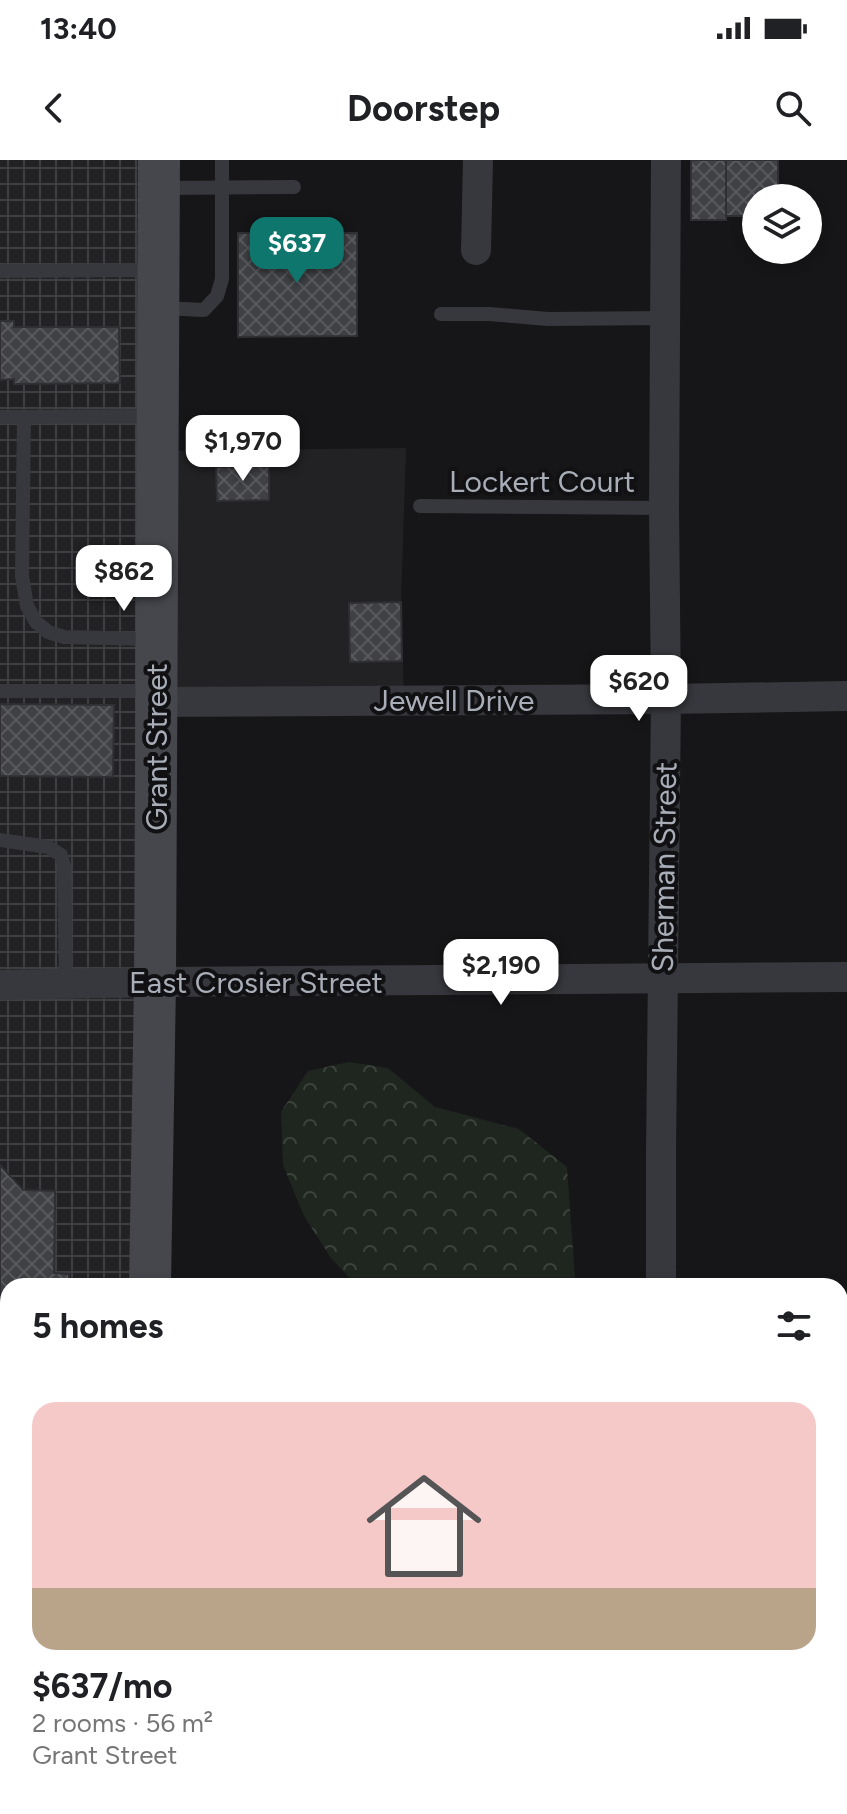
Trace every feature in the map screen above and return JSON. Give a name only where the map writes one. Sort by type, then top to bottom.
[{"type":"street","points":[[476,250],[478,160]]},
{"type":"street","name":"Sherman Street","points":[[661,1278],[666,699],[666,160]]},
{"type":"street","name":"Grant Street","points":[[150,1278],[155,982],[159,174]]},
{"type":"street","name":"Jewell Drive","points":[[156,696],[666,699],[847,696]]},
{"type":"street","name":"East Crosier Street","points":[[0,985],[847,977]]},
{"type":"lane","points":[[0,271],[159,289],[204,310],[217,296],[222,279],[222,160]]},
{"type":"lane","points":[[159,174],[222,187],[294,187]]},
{"type":"lane","points":[[441,314],[548,319],[666,318]]},
{"type":"lane","points":[[0,417],[158,416]]},
{"type":"lane","points":[[24,417],[22,576],[27,606],[36,622],[48,632],[64,637],[157,639]]},
{"type":"lane","name":"Lockert Court","points":[[420,506],[664,508]]},
{"type":"lane","points":[[0,691],[156,696]]},
{"type":"lane","points":[[0,840],[48,847],[61,855],[64,866],[66,984]]},
{"type":"shaded area","points":[[0,160],[155,160],[152,977],[0,979]]},
{"type":"shaded area","points":[[406,448],[401,602],[404,697],[158,699],[160,451]]},
{"type":"shaded area","points":[[155,982],[150,1278],[0,1278],[0,985]]},
{"type":"green space","points":[[349,1062],[388,1068],[435,1107],[519,1129],[567,1167],[575,1278],[350,1278],[331,1258],[304,1216],[283,1165],[281,1112],[308,1071]]},
{"type":"building","points":[[691,160],[726,160],[726,220],[691,220]]},
{"type":"building","points":[[726,160],[778,160],[778,184],[742,184],[742,216],[726,216]]},
{"type":"building","points":[[238,233],[357,233],[357,336],[238,337]]},
{"type":"building","points":[[0,321],[14,321],[14,327],[119,327],[120,383],[14,384],[14,379],[0,380]]},
{"type":"building","points":[[269,466],[269,500],[217,501],[216,467]]},
{"type":"building","points":[[401,602],[402,661],[350,662],[349,603]]},
{"type":"building","points":[[0,704],[114,705],[113,777],[0,776]]},
{"type":"building","points":[[0,1165],[23,1190],[55,1191],[54,1273],[69,1274],[69,1278],[0,1278]]}]
